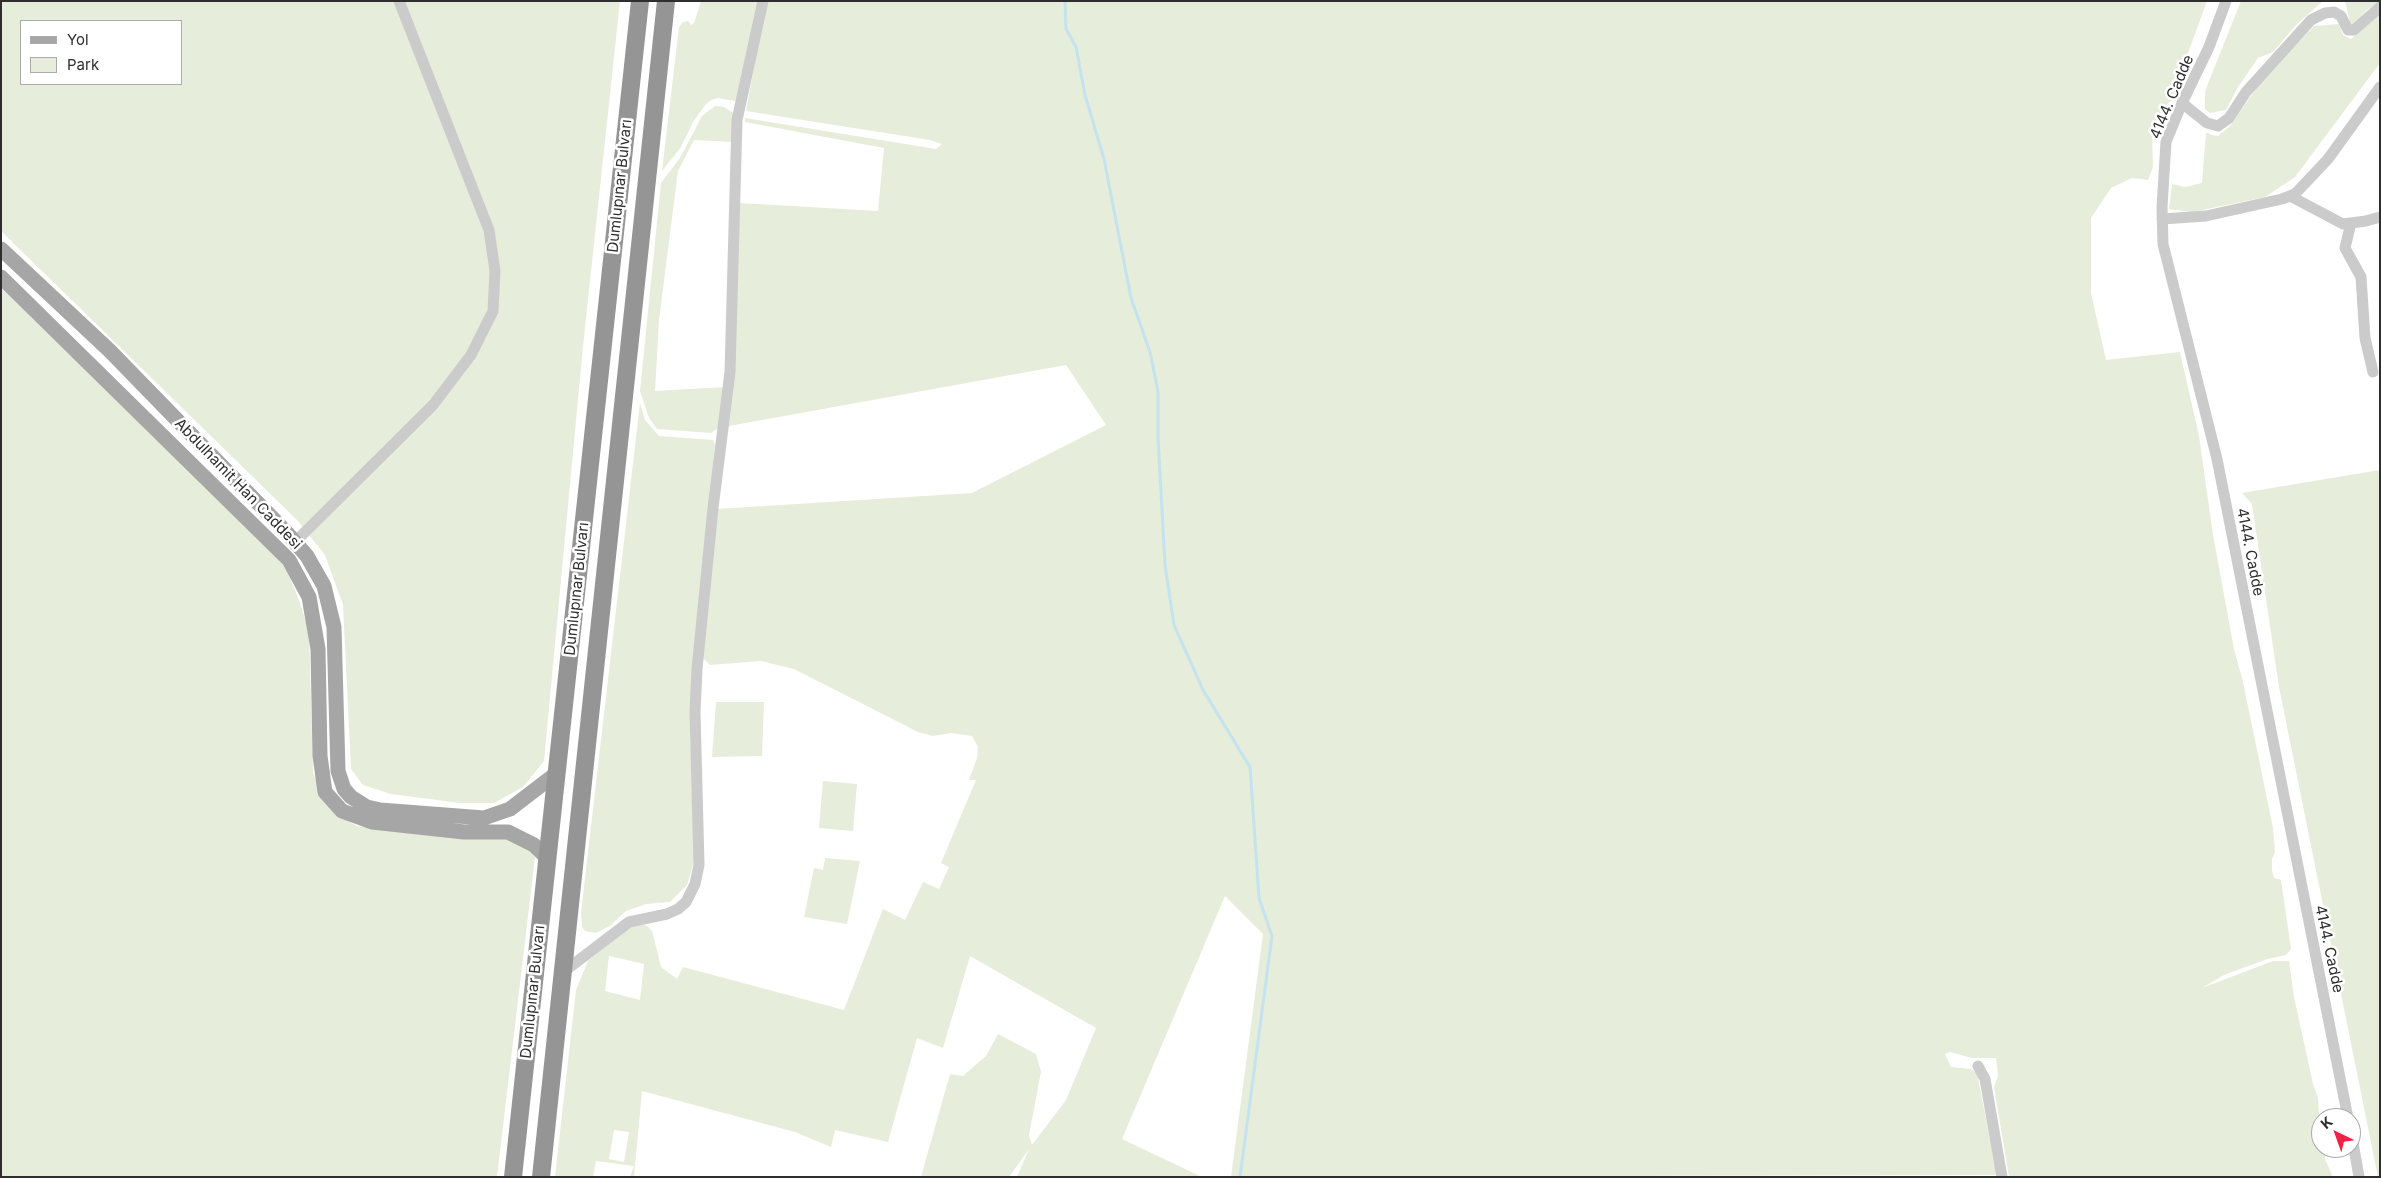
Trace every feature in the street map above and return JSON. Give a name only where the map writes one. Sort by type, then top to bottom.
[{"type":"highway","name":"Dumlupınar Bulvarı","points":[[513,1177],[640,1]]},
{"type":"highway","name":"Dumlupınar Bulvarı","points":[[542,1177],[562,973],[666,1]]},
{"type":"main road","name":"Abdulhamit Han Caddesi","points":[[1,249],[110,351],[295,542],[318,574],[330,606],[334,627],[338,771],[344,789],[351,797],[367,807],[380,810],[450,817],[484,818],[510,809],[557,772]]},
{"type":"main road","name":"Abdulhamit Han Caddesi","points":[[1,277],[289,560],[309,598],[318,649],[320,756],[325,792],[342,811],[372,822],[464,832],[508,832],[534,845],[548,859]]},
{"type":"street","points":[[295,542],[433,405],[471,354],[492,311],[495,272],[489,230],[399,1]]},
{"type":"street","points":[[562,973],[629,922],[639,918],[667,914],[678,909],[691,894],[696,878],[698,865],[695,712],[697,669],[710,528],[730,372],[737,120],[763,1]]},
{"type":"street","name":"4144. Cadde","points":[[2226,1],[2209,47],[2182,103],[2166,142],[2162,219],[2163,244],[2217,459],[2346,1108]]},
{"type":"street","points":[[2182,103],[2207,123],[2218,126],[2229,118],[2246,92],[2294,37],[2312,20],[2325,13],[2334,12],[2341,16],[2348,30],[2354,30],[2380,6]]},
{"type":"street","points":[[2162,219],[2206,216],[2290,196],[2308,182],[2328,159],[2380,87]]},
{"type":"street","points":[[2290,196],[2343,224],[2380,217]]},
{"type":"street","points":[[2351,223],[2345,248],[2361,277],[2365,338],[2373,372]]},
{"type":"street","points":[[1978,1066],[1985,1079],[2002,1177]]},
{"type":"street","points":[[2356,1158],[2359,1177]]},
{"type":"green space","points":[[1,1],[620,1],[583,346],[544,761],[523,787],[494,803],[460,803],[391,794],[363,785],[351,769],[343,605],[325,555],[297,520],[1,231]]},
{"type":"green space","points":[[701,1],[759,1],[741,90],[735,101],[718,98],[711,100],[705,105],[693,122],[681,147],[662,171],[679,27],[683,22],[688,21],[691,25],[694,23]]},
{"type":"green space","points":[[766,1],[2207,1],[2177,83],[2174,98],[2162,109],[2152,133],[2153,167],[2148,180],[2132,178],[2111,188],[2091,218],[2091,293],[2106,360],[2180,352],[2199,436],[2213,535],[2234,649],[2243,682],[2273,828],[2275,852],[2272,859],[2272,870],[2274,878],[2281,880],[2291,949],[2286,955],[2267,959],[2224,975],[2202,988],[2273,961],[2289,961],[2294,997],[2313,1084],[2318,1098],[2319,1108],[2311,1108],[2311,1158],[2325,1158],[2333,1177],[2009,1177],[1994,1087],[1998,1076],[1996,1058],[1972,1058],[1950,1052],[1945,1054],[1951,1067],[1971,1069],[1977,1073],[1997,1175],[1231,1177],[1263,934],[1225,896],[1122,1139],[1202,1177],[1017,1177],[1029,1149],[1009,1177],[921,1177],[950,1074],[963,1076],[986,1056],[998,1034],[1036,1054],[1041,1072],[1029,1135],[1032,1145],[1066,1100],[1096,1028],[970,956],[943,1048],[917,1038],[888,1142],[835,1130],[831,1147],[795,1132],[642,1091],[634,1177],[630,1177],[634,1166],[596,1161],[593,1177],[555,1177],[576,990],[588,961],[629,926],[638,923],[647,926],[652,931],[661,967],[677,979],[683,967],[844,1010],[883,909],[905,920],[923,882],[939,889],[949,867],[941,863],[976,780],[969,780],[977,758],[978,747],[972,736],[951,733],[933,736],[918,732],[794,669],[761,661],[710,665],[703,658],[717,509],[972,493],[1106,425],[1066,365],[729,426],[740,203],[878,211],[884,148],[745,122],[745,118],[936,149],[942,144],[930,140],[746,111]],"holes":[[[609,956],[644,964],[640,1000],[605,991]],[[614,1130],[629,1132],[624,1162],[609,1159]]]},
{"type":"green space","points":[[2241,1],[2323,1],[2297,24],[2273,52],[2258,58],[2238,87],[2226,110],[2210,113],[2205,109],[2205,91]]},
{"type":"green space","points":[[2345,1],[2380,1],[2366,11],[2351,27]]},
{"type":"green space","points":[[2380,13],[2380,63],[2295,177],[2265,197],[2193,212],[2169,209],[2172,184],[2185,187],[2202,183],[2206,132],[2218,136],[2230,126],[2265,76],[2314,26],[2339,24],[2343,35],[2351,39]]},
{"type":"green space","points":[[715,106],[724,107],[735,114],[733,142],[694,140],[678,171],[659,320],[655,391],[725,387],[721,426],[711,433],[657,429],[649,418],[640,391],[661,183],[680,158],[702,116]]},
{"type":"green space","points":[[1,288],[277,556],[287,571],[309,632],[313,773],[326,803],[336,814],[357,826],[383,830],[510,835],[525,843],[535,857],[497,1177],[1,1177]]},
{"type":"green space","points":[[640,403],[645,420],[659,436],[713,440],[715,445],[692,693],[690,736],[695,858],[687,885],[670,902],[646,904],[626,911],[610,926],[596,933],[585,931],[582,927],[581,913]]},
{"type":"green space","points":[[2380,470],[2380,1177],[2378,1177],[2279,687],[2252,504],[2242,493]]},
{"type":"green space","points":[[716,702],[764,702],[762,756],[712,757]]},
{"type":"green space","points":[[823,781],[857,784],[853,831],[819,828]]},
{"type":"green space","points":[[825,858],[860,861],[847,924],[804,917],[814,868],[823,870]]},
{"type":"waterway","points":[[1065,1],[1066,29],[1076,47],[1085,95],[1104,159],[1131,298],[1150,352],[1158,392],[1158,437],[1165,565],[1174,625],[1203,690],[1250,767],[1259,898],[1272,936],[1240,1177]]}]
